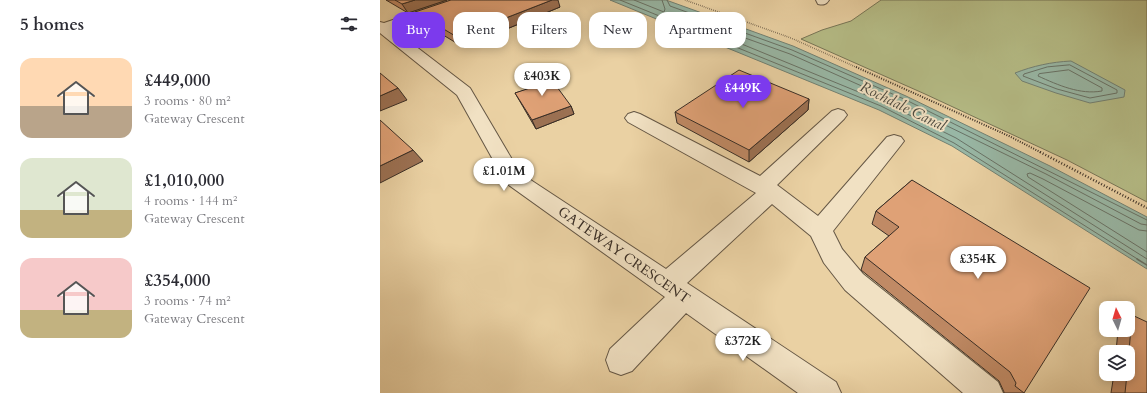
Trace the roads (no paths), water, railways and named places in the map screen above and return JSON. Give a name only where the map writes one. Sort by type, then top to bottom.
[{"type":"street","points":[[381,27],[464,0]]},
{"type":"street","name":"GATEWAY CRESCENT","points":[[381,27],[464,92],[513,178],[825,393]]},
{"type":"street","points":[[621,360],[676,291],[767,190],[838,115]]},
{"type":"street","points":[[634,118],[767,190],[820,230],[833,256],[854,282],[987,393]]},
{"type":"street","points":[[820,230],[894,141]]},
{"type":"water","points":[[610,0],[666,0],[699,12],[655,12],[655,18],[647,15],[647,12],[639,12]]},
{"type":"water","name":"Rochdale Canal","points":[[746,29],[793,46],[906,96],[1050,166],[1147,217],[1147,269],[952,146],[879,110],[727,48],[746,48]]},
{"type":"water","points":[[1071,61],[1125,90],[1124,97],[1090,103],[1022,81],[1015,73],[1029,68],[1056,62]]}]
